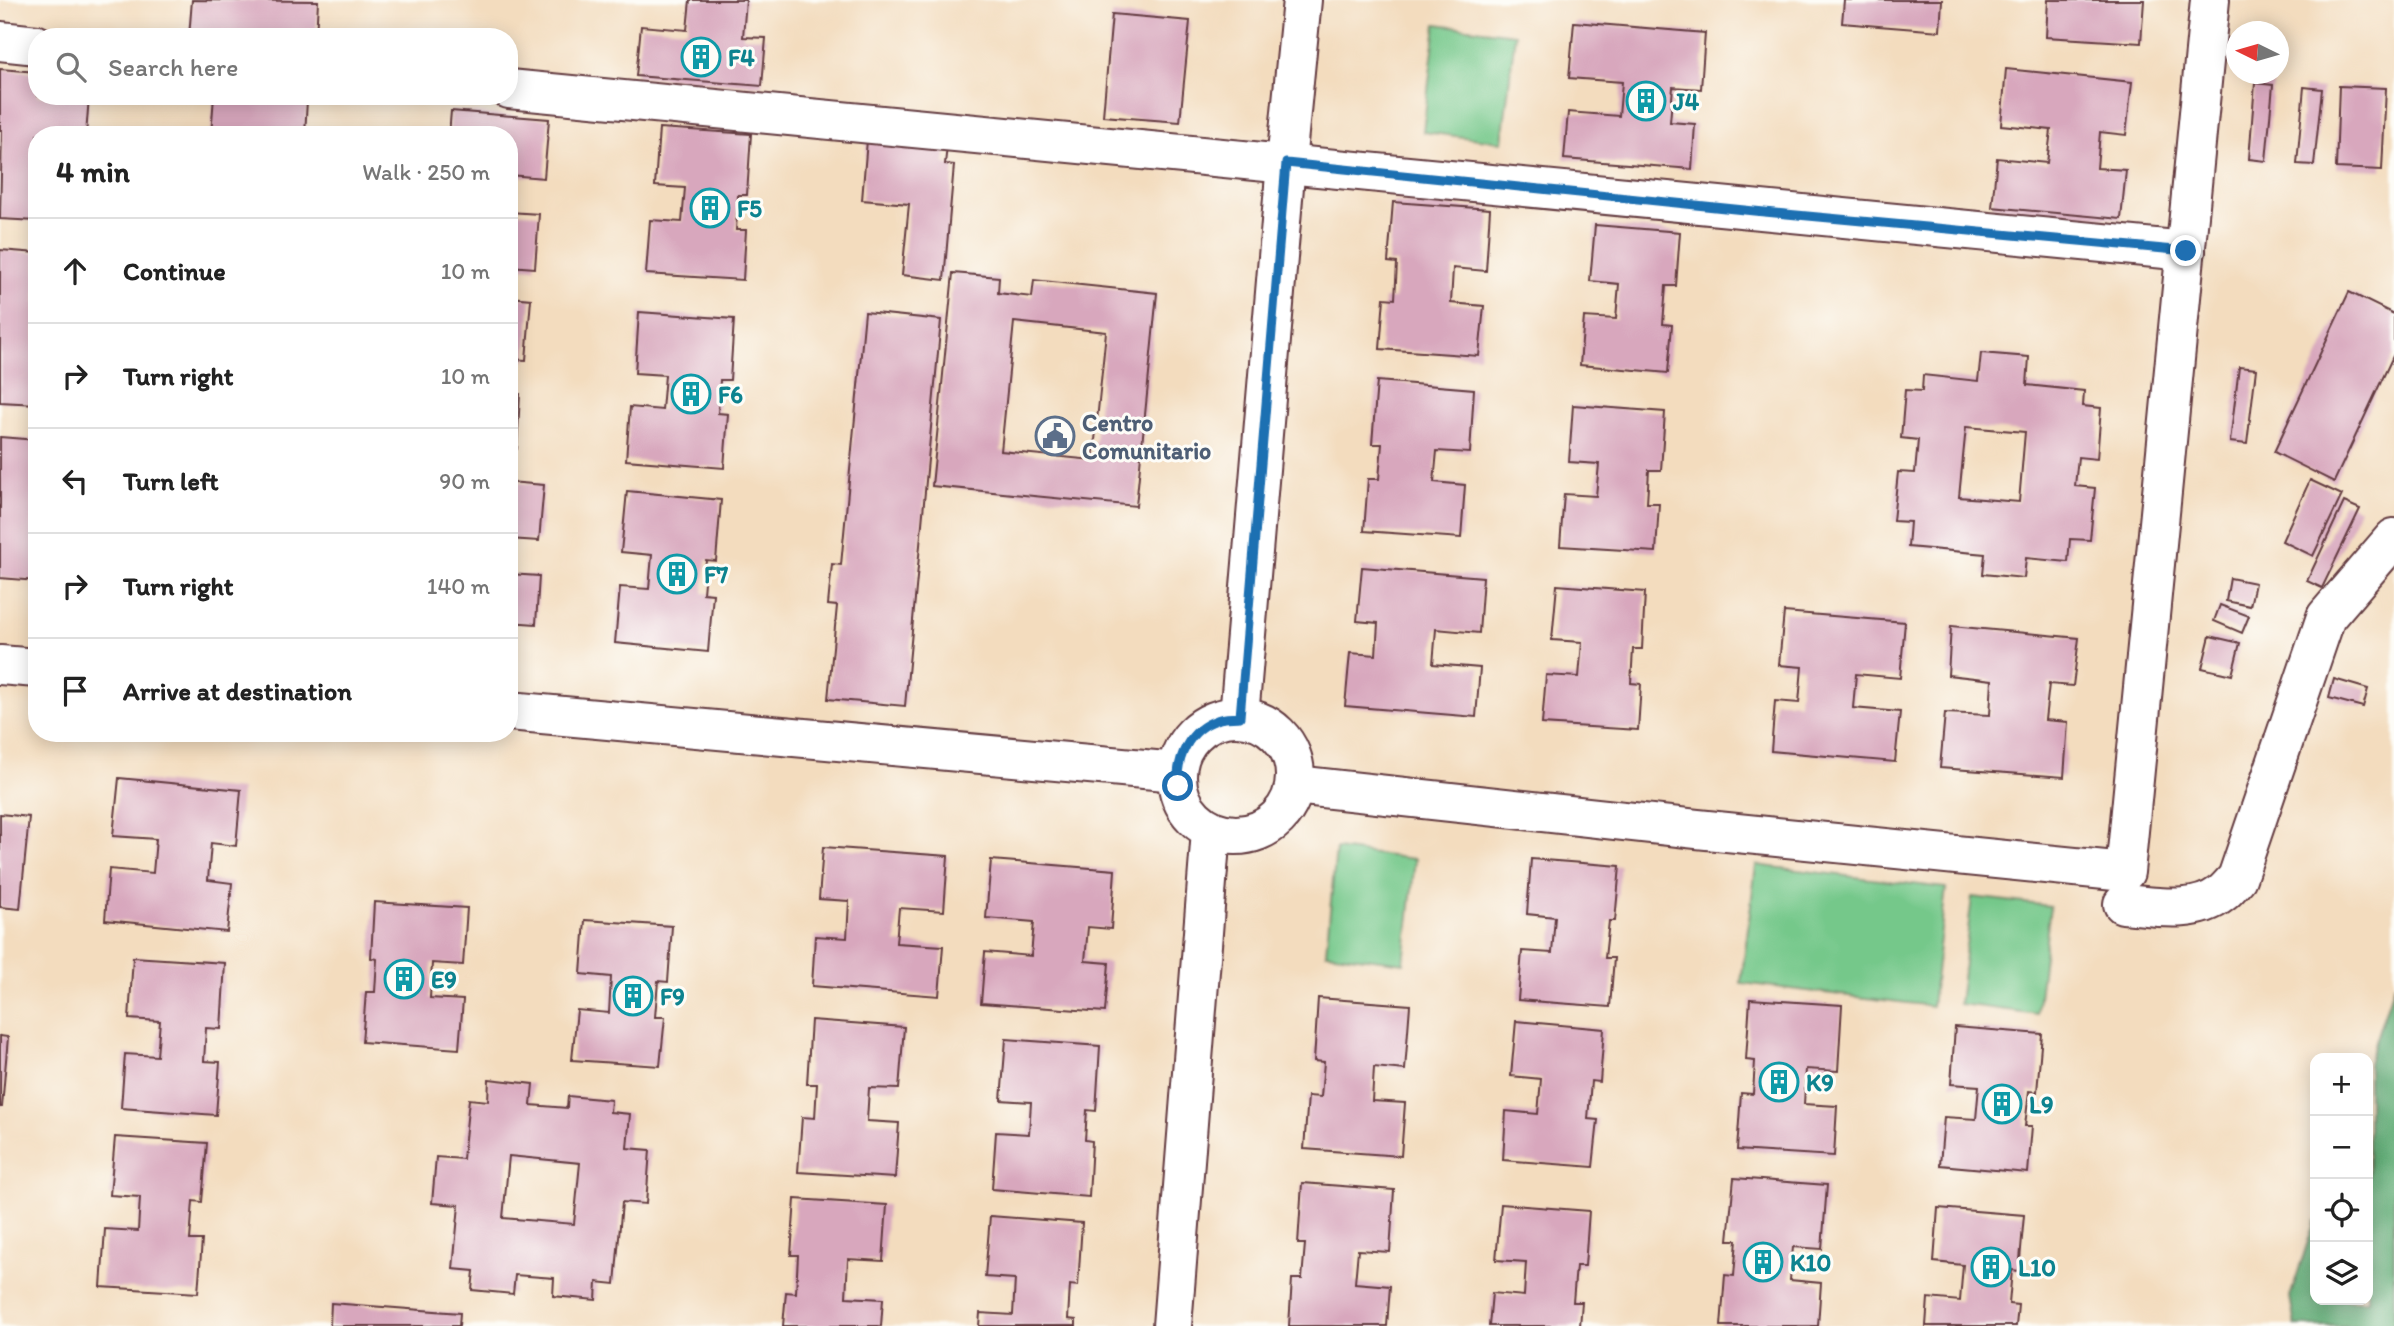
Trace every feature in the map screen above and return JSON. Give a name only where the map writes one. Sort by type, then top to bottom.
[{"type":"street","points":[[1240,717],[1302,0]]},
{"type":"street","points":[[1295,785],[1697,830],[2125,873],[2210,0]]},
{"type":"street","points":[[0,41],[28,43]]},
{"type":"street","points":[[518,90],[2186,251]]},
{"type":"street","points":[[2123,904],[2175,908],[2202,903],[2220,896],[2237,878],[2326,617],[2394,538]]},
{"type":"street","points":[[0,665],[28,667]]},
{"type":"street","points":[[518,712],[1177,772]]},
{"type":"street","points":[[1240,717],[1256,719],[1271,727],[1283,739],[1291,753],[1295,785],[1287,806],[1273,823],[1254,833],[1232,836],[1211,831],[1189,813],[1181,800],[1177,772],[1183,750],[1197,731],[1217,720],[1240,717]]},
{"type":"street","points":[[1172,1326],[1211,831]]},
{"type":"green space","points":[[1436,24],[1515,34],[1502,142],[1423,132]]},
{"type":"green space","points":[[1336,849],[1415,859],[1404,963],[1326,953]]},
{"type":"green space","points":[[1756,865],[1946,888],[1932,1006],[1741,983]]},
{"type":"green space","points":[[1972,897],[2050,906],[2037,1014],[1959,1004]]},
{"type":"green space","points":[[2394,984],[2394,1326],[2295,1326],[2290,1297],[2310,1235],[2310,1305],[2373,1305],[2371,1053]]},
{"type":"building","points":[[192,0],[318,1],[316,28],[190,28]]},
{"type":"building","name":"F4","points":[[690,0],[746,0],[743,37],[766,38],[762,86],[636,76],[641,26],[687,30]]},
{"type":"building","points":[[1844,0],[1942,0],[1940,31],[1842,23]]},
{"type":"building","points":[[2048,0],[2144,0],[2141,43],[2046,37]]},
{"type":"building","points":[[1112,14],[1190,21],[1180,122],[1103,116]]},
{"type":"building","name":"J4","points":[[1574,22],[1705,33],[1701,89],[1673,87],[1670,122],[1695,124],[1692,169],[1564,159],[1568,112],[1619,116],[1622,82],[1569,78]]},
{"type":"building","points":[[0,69],[28,71],[28,105],[88,105],[87,126],[28,126],[28,221],[0,219]]},
{"type":"building","points":[[2006,69],[2132,82],[2126,135],[2100,132],[2097,168],[2126,170],[2121,219],[1992,207],[1997,158],[2047,163],[2051,130],[2001,125]]},
{"type":"building","points":[[2255,84],[2273,85],[2266,161],[2249,159]]},
{"type":"building","points":[[2339,86],[2386,88],[2382,170],[2336,168]]},
{"type":"building","points":[[2304,87],[2322,89],[2314,165],[2297,164]]},
{"type":"building","points":[[213,105],[307,105],[306,126],[212,126]]},
{"type":"building","points":[[451,111],[549,119],[544,178],[518,176],[518,126],[450,126]]},
{"type":"building","name":"F5","points":[[659,128],[751,134],[747,195],[738,195],[736,230],[746,230],[743,280],[646,274],[650,220],[682,222],[685,188],[655,186]]},
{"type":"building","points":[[867,140],[947,146],[945,164],[954,165],[944,280],[902,275],[909,204],[862,200]]},
{"type":"building","points":[[1393,202],[1490,209],[1486,271],[1453,268],[1451,303],[1484,306],[1479,356],[1380,349],[1384,298],[1395,299],[1397,263],[1388,262]]},
{"type":"building","points":[[518,213],[539,214],[535,268],[518,267]]},
{"type":"building","points":[[1595,225],[1680,232],[1676,286],[1666,286],[1663,324],[1672,325],[1668,373],[1580,365],[1584,317],[1616,319],[1619,284],[1590,281]]},
{"type":"building","points":[[0,250],[28,252],[28,404],[0,402]]},
{"type":"building","points":[[953,273],[999,277],[998,293],[1032,297],[1034,280],[1157,293],[1136,506],[932,486]],"holes":[[[1014,322],[1106,332],[1093,460],[1001,451]]]},
{"type":"building","points":[[2349,292],[2394,314],[2394,354],[2334,482],[2274,452]]},
{"type":"building","points":[[518,298],[531,299],[526,360],[518,360]]},
{"type":"building","name":"F6","points":[[639,312],[734,319],[730,380],[720,380],[718,413],[728,414],[724,468],[626,460],[630,407],[662,410],[665,375],[635,373]]},
{"type":"building","points":[[865,312],[941,320],[905,706],[828,699],[837,606],[828,605],[832,564],[841,565]]},
{"type":"building","points":[[1981,353],[2029,357],[2027,385],[2084,391],[2083,406],[2101,408],[2097,459],[2078,457],[2075,486],[2095,488],[2090,540],[2070,539],[2068,562],[2026,558],[2024,578],[1983,574],[1985,554],[1908,547],[1910,522],[1893,521],[1898,472],[1915,473],[1918,440],[1901,438],[1905,390],[1922,391],[1923,375],[1978,381]],"holes":[[[1966,427],[2025,432],[2019,502],[1959,497]]]},
{"type":"building","points":[[2239,367],[2256,369],[2247,444],[2230,442]]},
{"type":"building","points":[[1377,381],[1474,389],[1470,453],[1437,451],[1434,482],[1465,485],[1461,538],[1364,531],[1368,479],[1379,479],[1382,444],[1372,444]]},
{"type":"building","points":[[518,394],[520,394],[518,431]]},
{"type":"building","points":[[1573,405],[1665,412],[1661,470],[1649,470],[1647,503],[1659,503],[1656,552],[1560,546],[1564,494],[1596,496],[1599,464],[1569,462]]},
{"type":"building","points":[[0,437],[28,439],[28,580],[0,578]]},
{"type":"building","points":[[2310,480],[2342,495],[2313,556],[2282,541]]},
{"type":"building","points":[[518,483],[544,485],[539,541],[518,540]]},
{"type":"building","name":"F7","points":[[627,491],[721,500],[716,561],[706,560],[703,593],[713,594],[708,652],[615,643],[620,587],[649,589],[652,555],[621,552]]},
{"type":"building","points":[[2344,502],[2360,509],[2322,588],[2307,581]]},
{"type":"building","points":[[1362,567],[1483,577],[1479,633],[1436,629],[1433,664],[1480,668],[1476,717],[1345,706],[1350,653],[1376,655],[1378,623],[1357,621]]},
{"type":"building","points":[[518,575],[539,576],[536,624],[518,623]]},
{"type":"building","points":[[2230,578],[2255,583],[2250,606],[2226,601]]},
{"type":"building","points":[[1557,585],[1645,592],[1642,649],[1633,649],[1631,683],[1641,684],[1638,730],[1542,724],[1546,675],[1579,677],[1582,642],[1552,640]]},
{"type":"building","points":[[2220,605],[2249,616],[2242,633],[2214,621]]},
{"type":"building","points":[[1784,612],[1905,622],[1900,678],[1856,674],[1853,708],[1900,712],[1895,762],[1771,751],[1775,701],[1799,703],[1802,667],[1779,665]]},
{"type":"building","points":[[1951,626],[2079,638],[2073,686],[2049,684],[2045,720],[2068,722],[2064,777],[1940,768],[1945,713],[1990,715],[1992,680],[1948,675]]},
{"type":"building","points":[[2210,636],[2240,643],[2232,675],[2202,668]]},
{"type":"building","points":[[2334,679],[2368,689],[2363,707],[2329,698]]},
{"type":"building","points":[[119,778],[241,790],[236,846],[211,843],[208,880],[232,883],[227,932],[105,920],[109,869],[153,873],[156,839],[113,836]]},
{"type":"building","points":[[0,814],[29,817],[20,909],[0,907]]},
{"type":"building","points":[[823,847],[948,856],[944,911],[899,908],[896,943],[943,946],[939,996],[812,986],[815,936],[847,938],[849,901],[819,899]]},
{"type":"building","points":[[1531,859],[1620,866],[1615,921],[1609,921],[1605,958],[1614,958],[1610,1007],[1518,1000],[1522,951],[1552,953],[1555,917],[1527,914]]},
{"type":"building","points":[[991,860],[1115,870],[1111,929],[1088,927],[1085,961],[1109,963],[1105,1012],[981,1003],[985,952],[1031,956],[1034,922],[986,918]]},
{"type":"building","name":"E9","points":[[374,902],[467,908],[463,965],[432,963],[430,998],[463,1000],[459,1049],[362,1042],[366,992],[375,992],[377,959],[371,958]]},
{"type":"building","name":"F9","points":[[585,920],[672,926],[668,982],[658,981],[655,1017],[665,1017],[660,1066],[572,1060],[577,1010],[609,1013],[611,977],[581,974]]},
{"type":"building","points":[[133,957],[225,963],[221,1029],[206,1028],[204,1061],[220,1062],[216,1115],[121,1108],[125,1054],[157,1056],[160,1021],[129,1019]]},
{"type":"building","points":[[1318,998],[1410,1005],[1405,1070],[1374,1067],[1372,1101],[1405,1103],[1401,1156],[1304,1149],[1308,1096],[1321,1097],[1324,1062],[1314,1061]]},
{"type":"building","name":"K9","points":[[1750,999],[1842,1005],[1838,1071],[1806,1069],[1804,1104],[1837,1106],[1834,1156],[1737,1150],[1741,1093],[1753,1094],[1755,1061],[1746,1060]]},
{"type":"building","points":[[811,1020],[904,1027],[899,1089],[869,1088],[867,1121],[899,1123],[895,1178],[798,1172],[802,1117],[815,1118],[817,1084],[807,1084]]},
{"type":"building","points":[[1516,1021],[1604,1029],[1600,1082],[1591,1081],[1588,1119],[1598,1120],[1593,1167],[1503,1160],[1506,1111],[1538,1114],[1541,1079],[1511,1076]]},
{"type":"building","name":"L9","points":[[1955,1027],[2042,1034],[2037,1092],[2029,1091],[2025,1126],[2032,1126],[2028,1173],[1940,1165],[1944,1117],[1976,1119],[1979,1086],[1951,1084]]},
{"type":"building","points":[[0,1036],[8,1037],[2,1107],[0,1107]]},
{"type":"building","points":[[1006,1039],[1100,1046],[1096,1111],[1087,1110],[1085,1140],[1092,1141],[1089,1197],[992,1189],[996,1132],[1029,1134],[1031,1102],[1001,1100]]},
{"type":"building","points":[[489,1079],[533,1084],[531,1105],[567,1108],[568,1096],[611,1100],[610,1112],[630,1114],[627,1148],[650,1150],[646,1204],[622,1202],[615,1284],[597,1282],[596,1300],[553,1296],[554,1278],[515,1275],[513,1294],[472,1290],[474,1271],[453,1269],[459,1205],[432,1203],[436,1157],[463,1159],[469,1099],[488,1101]],"holes":[[[509,1156],[580,1163],[574,1224],[503,1218]]]},
{"type":"building","points":[[115,1137],[207,1143],[202,1202],[193,1201],[190,1240],[202,1240],[198,1293],[101,1287],[105,1229],[138,1231],[140,1197],[110,1195]]},
{"type":"building","name":"K10","points":[[1734,1178],[1827,1185],[1822,1249],[1793,1247],[1790,1280],[1821,1283],[1818,1326],[1721,1326],[1725,1275],[1734,1276],[1737,1240],[1728,1240]]},
{"type":"building","points":[[1302,1183],[1394,1190],[1390,1252],[1358,1250],[1355,1283],[1390,1286],[1387,1326],[1289,1326],[1292,1279],[1302,1279],[1305,1244],[1298,1244]]},
{"type":"building","points":[[795,1199],[887,1205],[883,1261],[848,1259],[846,1297],[883,1299],[881,1326],[783,1326],[786,1292],[796,1293],[798,1255],[791,1255]]},
{"type":"building","points":[[1501,1204],[1589,1211],[1585,1266],[1576,1266],[1573,1302],[1582,1302],[1580,1326],[1489,1326],[1492,1293],[1524,1296],[1526,1262],[1496,1260]]},
{"type":"building","name":"L10","points":[[1938,1208],[2024,1215],[2019,1271],[2012,1270],[2009,1304],[2018,1305],[2016,1326],[1926,1326],[1928,1298],[1960,1301],[1963,1265],[1934,1262]]},
{"type":"building","points":[[990,1216],[1082,1223],[1078,1286],[1070,1285],[1068,1319],[1076,1320],[1076,1326],[979,1326],[980,1313],[1013,1315],[1015,1279],[985,1277]]},
{"type":"building","points":[[331,1303],[460,1313],[459,1326],[330,1326]]},
{"type":"place","name":"F4","points":[[701,57]]},
{"type":"place","name":"J4","points":[[1646,101]]},
{"type":"place","name":"F5","points":[[710,208]]},
{"type":"place","name":"F6","points":[[691,394]]},
{"type":"place","name":"Centro Comunitario","points":[[1055,436]]},
{"type":"place","name":"F7","points":[[677,574]]},
{"type":"place","name":"E9","points":[[404,979]]},
{"type":"place","name":"F9","points":[[633,996]]},
{"type":"place","name":"K9","points":[[1779,1082]]},
{"type":"place","name":"L9","points":[[2002,1104]]},
{"type":"place","name":"K10","points":[[1763,1262]]},
{"type":"place","name":"L10","points":[[1991,1267]]},
{"type":"route","points":[[1178,786],[1177,772],[1183,750],[1197,731],[1217,720],[1240,717],[1286,163],[1754,211],[2186,251]]}]
